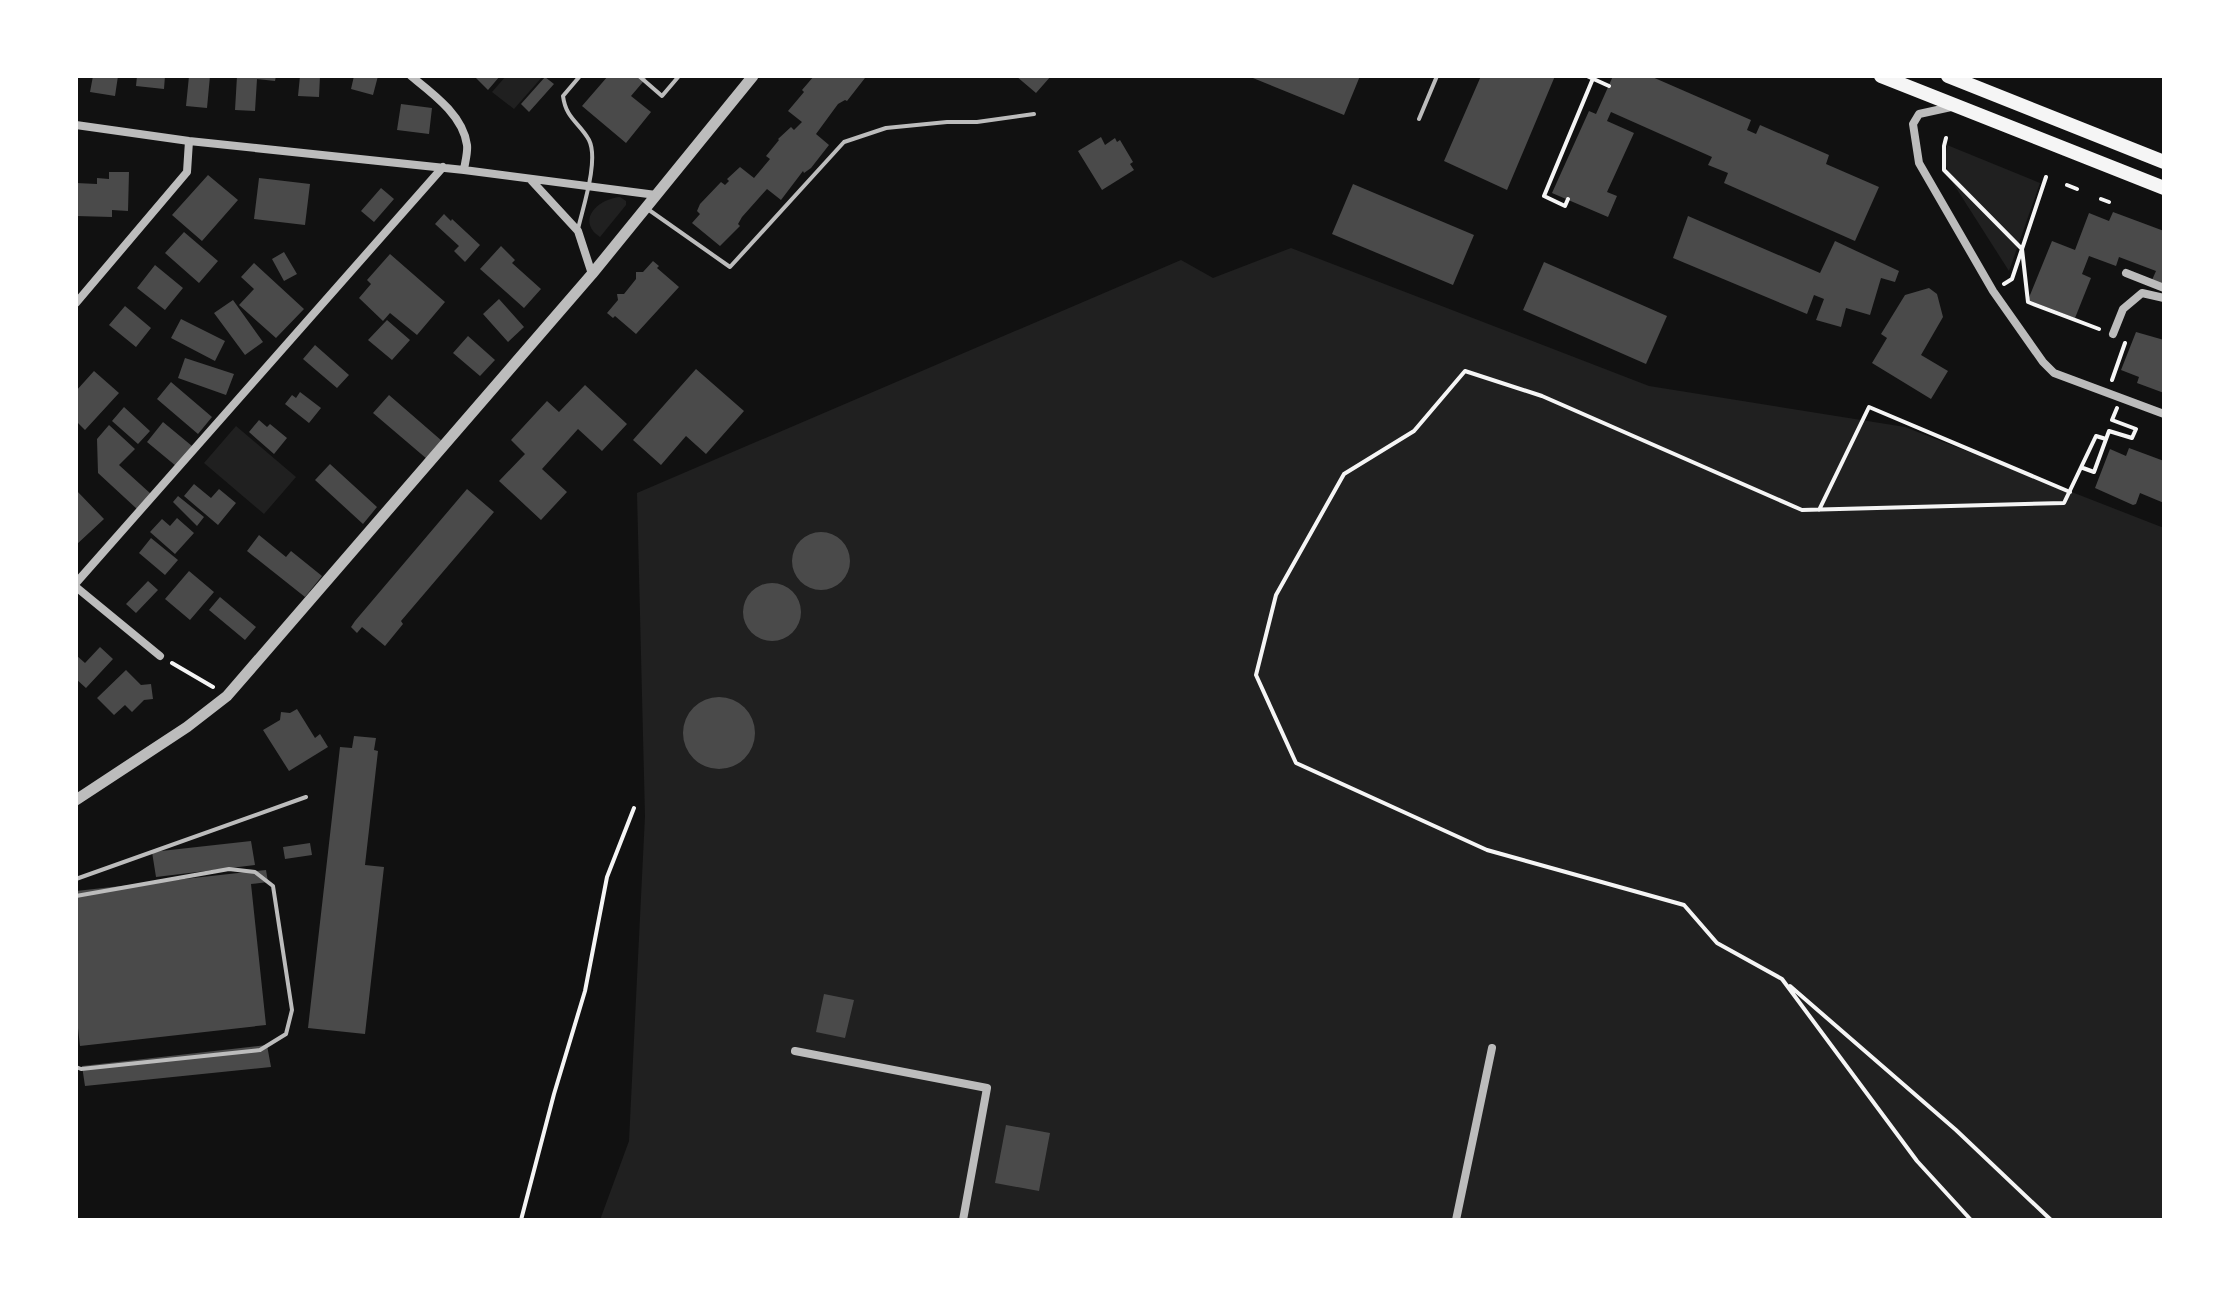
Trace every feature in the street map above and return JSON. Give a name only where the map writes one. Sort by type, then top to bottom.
[{"type":"main road","points":[[1881,76],[2164,188]]},
{"type":"main road","points":[[1948,76],[2164,162]]},
{"type":"street","points":[[411,76],[448,109],[462,130],[467,145],[464,170]]},
{"type":"street","points":[[76,800],[187,727],[227,696],[592,274],[753,76]]},
{"type":"street","points":[[1954,106],[1919,114],[1913,124],[1919,163],[1993,291],[2054,373],[2164,414]]},
{"type":"street","points":[[76,125],[656,195]]},
{"type":"street","points":[[76,303],[187,172],[189,141]]},
{"type":"street","points":[[160,656],[76,585],[443,167]]},
{"type":"street","points":[[530,179],[578,231],[592,274]]},
{"type":"street","points":[[2126,273],[2164,288]]},
{"type":"street","points":[[2113,334],[2123,309],[2142,293],[2164,298]]},
{"type":"street","points":[[1456,1220],[1492,1048]]},
{"type":"street","points":[[795,1051],[987,1088],[963,1220]]},
{"type":"lane","points":[[578,231],[592,162],[590,141],[565,110],[563,96],[580,76]]},
{"type":"lane","points":[[639,76],[662,96],[679,76]]},
{"type":"lane","points":[[1419,119],[1437,76]]},
{"type":"lane","points":[[646,208],[730,267],[844,142],[886,128],[977,122],[1034,114]]},
{"type":"lane","points":[[76,879],[306,797]]},
{"type":"lane","points":[[76,896],[229,869],[255,872],[273,886],[292,1010],[286,1034],[260,1050],[81,1069],[76,1067]]},
{"type":"path","points":[[1568,199],[1565,206],[1544,196],[1592,77],[1609,86]]},
{"type":"path","points":[[1946,138],[1944,170],[2022,249],[2028,302],[2113,334]]},
{"type":"path","points":[[2012,279],[2046,177]]},
{"type":"path","points":[[2067,185],[2077,189]]},
{"type":"path","points":[[2101,199],[2109,202]]},
{"type":"path","points":[[2107,393],[2126,339]]},
{"type":"path","points":[[2051,1220],[1956,1130],[1782,979],[1717,943],[1684,905],[1487,850],[1296,763],[1256,675],[1276,595],[1344,474],[1414,431],[1465,371],[1542,396],[1802,510],[2064,503],[2096,436],[2106,439]]},
{"type":"path","points":[[1819,510],[1869,407],[2070,492]]},
{"type":"path","points":[[2083,468],[2094,472],[2109,431],[2132,438],[2136,429],[2112,420]]},
{"type":"path","points":[[160,656],[227,696]]},
{"type":"path","points":[[521,1220],[585,991],[607,877],[634,808]]},
{"type":"path","points":[[1782,979],[1917,1161],[1971,1220]]},
{"type":"shaded area","points":[[506,76],[543,76],[514,109],[492,92]]},
{"type":"shaded area","points":[[1947,145],[2040,183],[2009,271],[1951,180],[1945,163]]},
{"type":"shaded area","points":[[620,197],[626,205],[600,237],[590,224],[592,212],[604,202]]},
{"type":"shaded area","points":[[1291,248],[1649,386],[1905,427],[2164,528],[2164,1220],[600,1220],[629,1141],[645,816],[637,493],[1181,260],[1213,278]]},
{"type":"shaded area","points":[[236,426],[296,477],[264,514],[204,463]]},
{"type":"building","points":[[93,76],[118,76],[115,96],[90,92]]},
{"type":"building","points":[[137,76],[165,76],[164,89],[136,86]]},
{"type":"building","points":[[189,76],[210,76],[207,108],[186,106]]},
{"type":"building","points":[[237,76],[276,76],[275,81],[257,79],[255,111],[235,110]]},
{"type":"building","points":[[300,76],[320,76],[319,97],[298,96]]},
{"type":"building","points":[[354,76],[378,76],[373,95],[351,89]]},
{"type":"building","points":[[474,76],[500,76],[488,90]]},
{"type":"building","points":[[608,76],[648,76],[631,96],[651,112],[626,143],[582,106]]},
{"type":"building","points":[[814,76],[865,78],[847,101],[838,104],[816,134],[829,145],[811,168],[803,171],[781,200],[767,189],[742,217],[740,226],[720,246],[692,223],[700,214],[697,211],[700,204],[721,182],[725,185],[740,167],[754,178],[770,159],[766,156],[778,139],[802,122],[788,111]]},
{"type":"building","points":[[1016,76],[1051,76],[1036,93]]},
{"type":"building","points":[[1248,76],[1360,76],[1344,115]]},
{"type":"building","points":[[1481,76],[1555,76],[1507,190],[1444,161]]},
{"type":"building","points":[[1613,76],[1650,76],[1751,120],[1747,130],[1756,134],[1760,125],[1829,155],[1826,164],[1879,187],[1855,241],[1724,183],[1728,173],[1708,165],[1712,157],[1611,112],[1607,121],[1634,133],[1607,192],[1617,196],[1608,217],[1552,193],[1589,111],[1596,114]]},
{"type":"building","points":[[545,77],[554,84],[529,112],[521,104]]},
{"type":"building","points":[[401,104],[432,108],[429,134],[397,130]]},
{"type":"building","points":[[1101,137],[1105,145],[1115,138],[1117,142],[1120,140],[1133,162],[1130,164],[1134,170],[1102,190],[1078,151]]},
{"type":"building","points":[[109,172],[129,172],[128,211],[112,210],[112,217],[76,216],[76,183],[97,184],[97,178],[109,179]]},
{"type":"building","points":[[208,175],[238,200],[202,241],[172,215]]},
{"type":"building","points":[[259,178],[310,184],[305,225],[254,219]]},
{"type":"building","points":[[1353,184],[1474,235],[1453,285],[1332,234]]},
{"type":"building","points":[[381,188],[394,199],[374,222],[361,211]]},
{"type":"building","points":[[2113,212],[2164,231],[2164,285],[2152,280],[2156,271],[2119,257],[2116,266],[2089,256],[2082,274],[2091,278],[2075,318],[2028,300],[2052,241],[2075,250],[2089,213],[2109,221]]},
{"type":"building","points":[[444,214],[480,245],[465,262],[454,251],[459,246],[435,224]]},
{"type":"building","points":[[1688,216],[1820,273],[1835,241],[1899,271],[1895,282],[1881,278],[1870,315],[1846,308],[1841,327],[1816,320],[1824,299],[1814,295],[1807,314],[1673,258]]},
{"type":"building","points":[[184,232],[218,261],[199,283],[165,253]]},
{"type":"building","points":[[501,246],[515,260],[512,263],[541,289],[524,308],[480,269]]},
{"type":"building","points":[[284,252],[297,274],[284,281],[272,259]]},
{"type":"building","points":[[390,254],[445,302],[417,335],[390,313],[383,321],[359,298],[371,284],[367,280]]},
{"type":"building","points":[[653,261],[679,287],[636,334],[607,313],[618,300],[617,294],[624,294],[636,279],[636,272],[643,272]]},
{"type":"building","points":[[1544,262],[1667,316],[1646,364],[1523,310]]},
{"type":"building","points":[[254,263],[304,309],[276,338],[239,305],[254,289],[241,277]]},
{"type":"building","points":[[155,265],[183,288],[165,310],[137,288]]},
{"type":"building","points":[[1929,288],[1937,294],[1943,317],[1921,355],[1948,371],[1931,399],[1872,363],[1887,338],[1881,334],[1905,295]]},
{"type":"building","points":[[499,299],[524,327],[508,342],[483,314]]},
{"type":"building","points":[[233,300],[263,342],[245,355],[214,313]]},
{"type":"building","points":[[125,306],[151,328],[136,347],[109,325]]},
{"type":"building","points":[[181,319],[225,341],[215,361],[171,338]]},
{"type":"building","points":[[387,320],[410,340],[392,360],[368,340]]},
{"type":"building","points":[[2136,332],[2164,340],[2164,393],[2137,383],[2139,377],[2121,370]]},
{"type":"building","points":[[468,336],[495,360],[480,376],[453,353]]},
{"type":"building","points":[[315,345],[349,375],[337,388],[303,359]]},
{"type":"building","points":[[185,358],[234,374],[226,395],[178,378]]},
{"type":"building","points":[[696,369],[744,411],[706,454],[686,436],[661,465],[633,440]]},
{"type":"building","points":[[94,371],[119,393],[85,430],[76,421],[76,391]]},
{"type":"building","points":[[171,382],[212,417],[198,434],[157,399]]},
{"type":"building","points":[[585,385],[627,424],[602,451],[578,429],[542,469],[567,492],[541,520],[499,481],[525,454],[511,440],[547,401],[559,412]]},
{"type":"building","points":[[300,392],[321,408],[309,423],[285,404],[292,395],[296,398]]},
{"type":"building","points":[[389,395],[442,441],[427,459],[373,413]]},
{"type":"building","points":[[124,407],[150,431],[138,444],[112,421]]},
{"type":"building","points":[[259,420],[267,427],[270,424],[287,438],[274,454],[249,432]]},
{"type":"building","points":[[163,422],[192,446],[176,466],[147,442]]},
{"type":"building","points":[[109,425],[135,449],[119,465],[151,494],[137,509],[98,473],[97,439]]},
{"type":"building","points":[[2129,448],[2164,461],[2164,503],[2140,493],[2133,505],[2095,488],[2110,449],[2126,456]]},
{"type":"building","points":[[330,464],[377,507],[363,524],[315,480]]},
{"type":"building","points":[[194,484],[211,498],[219,489],[236,503],[218,525],[184,496]]},
{"type":"building","points":[[467,489],[494,512],[401,621],[403,624],[385,646],[362,627],[357,633],[351,627],[355,621]]},
{"type":"building","points":[[76,490],[104,519],[76,545]]},
{"type":"building","points":[[178,496],[204,517],[197,526],[173,502]]},
{"type":"building","points":[[177,518],[194,533],[175,554],[150,532],[162,519],[170,526]]},
{"type":"building","points":[[821,532],[842,540],[850,561],[842,582],[821,590],[800,582],[792,561],[800,540]]},
{"type":"building","points":[[259,535],[286,557],[291,551],[322,576],[305,597],[247,551]]},
{"type":"building","points":[[151,538],[178,560],[165,575],[139,553]]},
{"type":"building","points":[[189,571],[214,592],[190,620],[165,599]]},
{"type":"building","points":[[148,581],[158,590],[136,613],[126,604]]},
{"type":"building","points":[[772,583],[793,591],[801,612],[793,633],[772,641],[751,633],[743,612],[751,591]]},
{"type":"building","points":[[220,597],[256,627],[245,640],[209,610]]},
{"type":"building","points":[[100,647],[113,659],[86,688],[76,679],[76,655],[85,663]]},
{"type":"building","points":[[126,670],[141,685],[151,684],[153,699],[144,700],[132,712],[125,705],[114,715],[97,698]]},
{"type":"building","points":[[726,697],[745,707],[753,719],[753,747],[745,759],[733,767],[712,769],[693,759],[685,747],[683,726],[693,707],[705,699]]},
{"type":"building","points":[[297,709],[315,738],[320,734],[328,747],[289,771],[263,730],[280,720],[281,712],[290,713]]},
{"type":"building","points":[[354,736],[376,738],[374,750],[378,751],[365,865],[384,867],[365,1034],[308,1028],[340,747],[352,748]]},
{"type":"building","points":[[251,841],[255,865],[156,877],[152,852]]},
{"type":"building","points":[[310,843],[312,855],[285,859],[283,847]]},
{"type":"building","points":[[266,870],[268,882],[251,884],[266,1025],[80,1046],[76,1010],[76,891]]},
{"type":"building","points":[[824,994],[854,1000],[845,1038],[816,1032]]},
{"type":"building","points":[[267,1045],[271,1067],[85,1086],[82,1066]]},
{"type":"building","points":[[1006,1125],[1050,1133],[1039,1191],[995,1183]]}]
